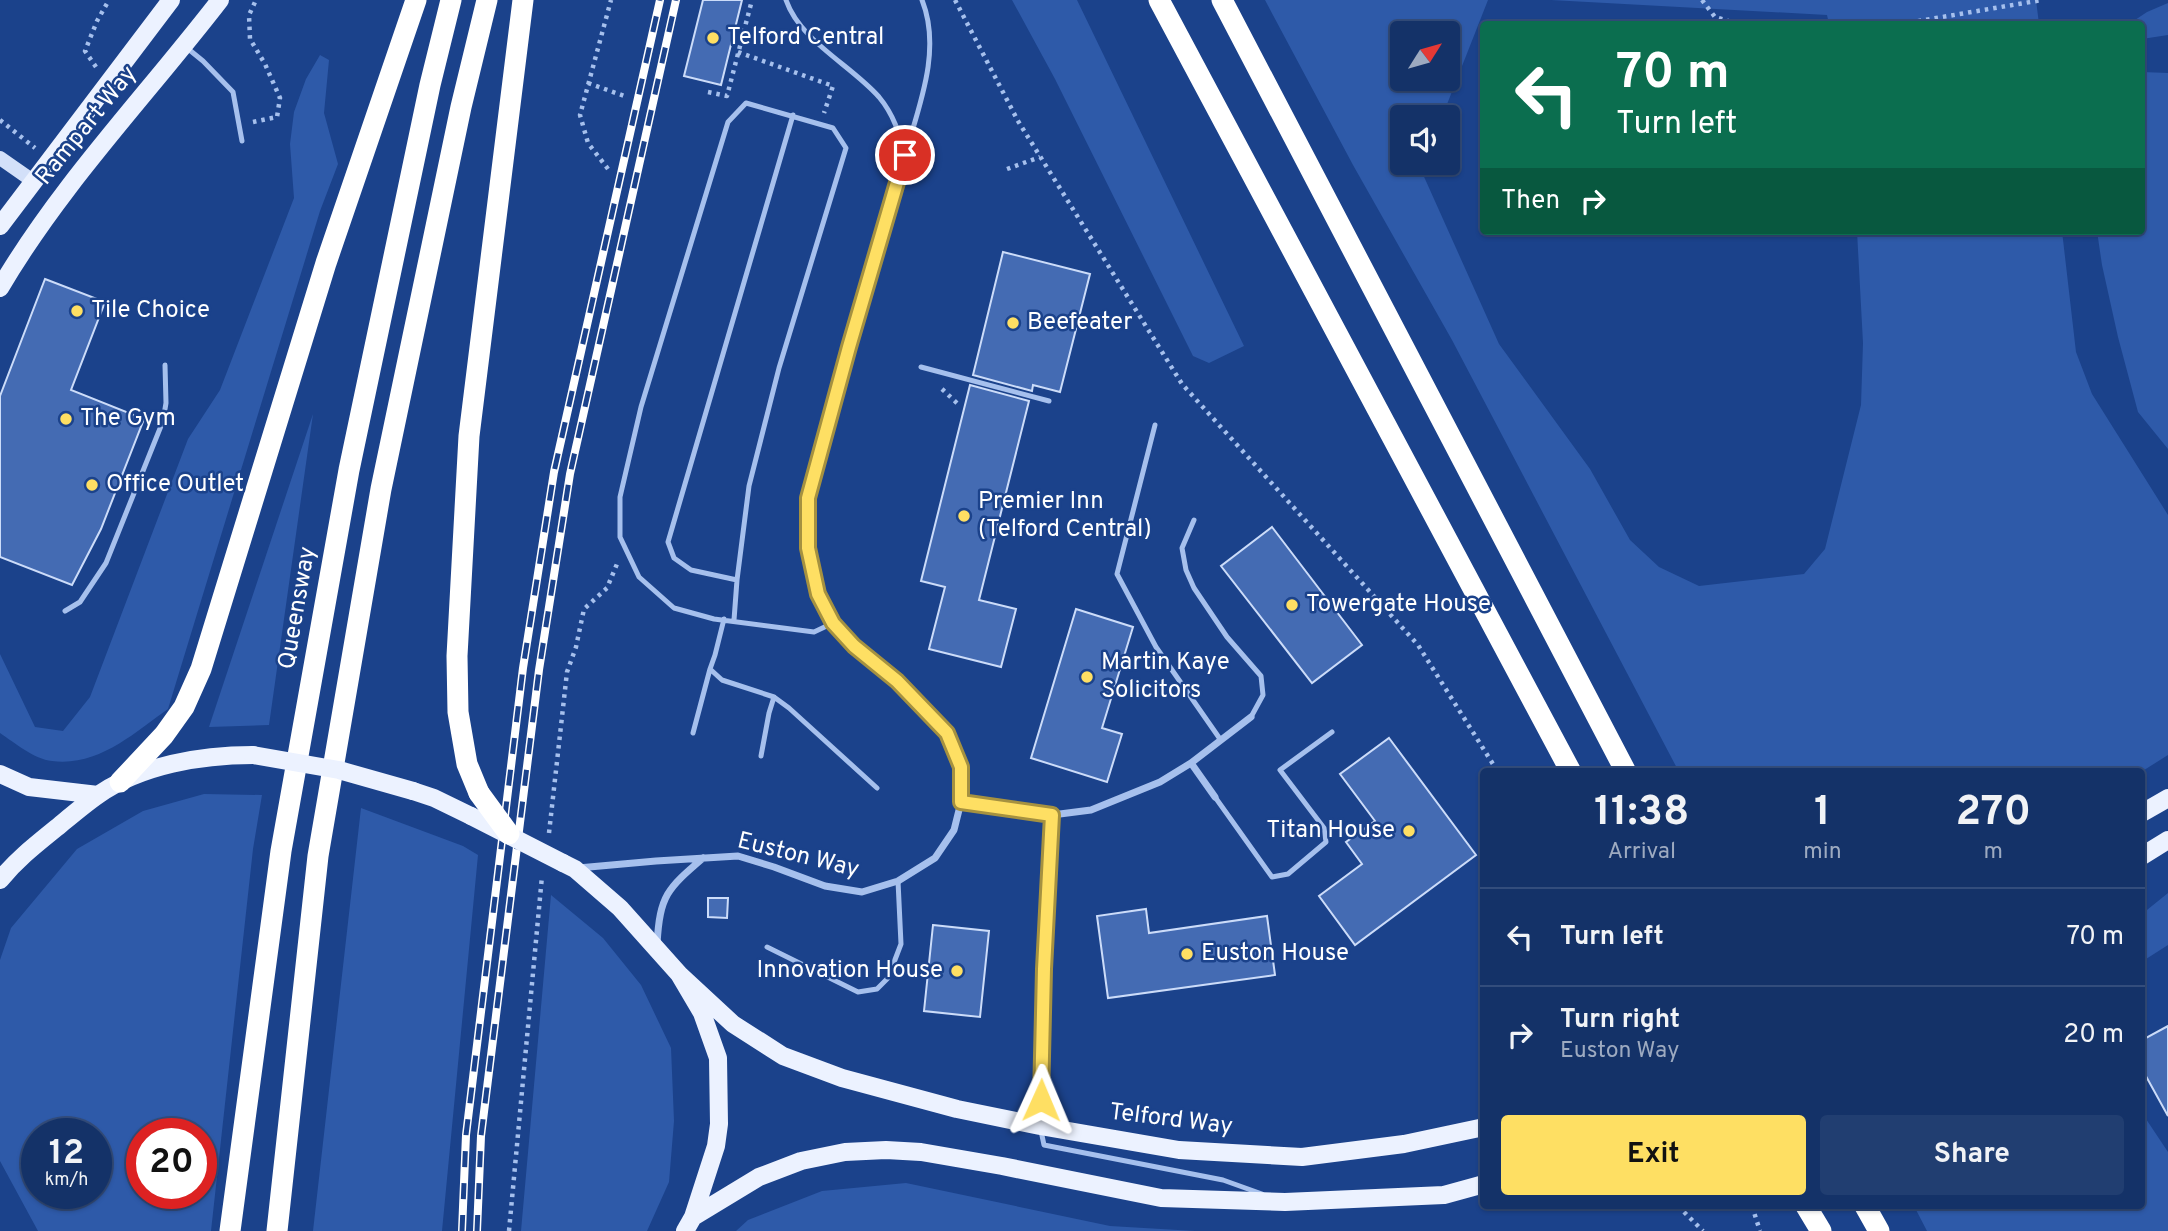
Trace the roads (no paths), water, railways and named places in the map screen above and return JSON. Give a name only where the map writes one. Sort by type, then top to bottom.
[{"type":"highway","points":[[120,782],[164,735],[184,707],[201,669],[326,263],[416,0]]},
{"type":"highway","name":"Queensway","points":[[230,1231],[281,851],[349,470],[430,85],[451,0]]},
{"type":"highway","points":[[277,1231],[322,829],[381,489],[461,107],[487,0]]},
{"type":"highway","points":[[509,834],[479,793],[467,764],[457,712],[457,656],[469,436],[523,0]]},
{"type":"highway","points":[[1159,0],[1569,768]]},
{"type":"highway","points":[[1222,0],[1624,768]]},
{"type":"highway","points":[[1809,1209],[1821,1231]]},
{"type":"highway","points":[[1867,1209],[1879,1231]]},
{"type":"main road","name":"Rampart Way","points":[[0,226],[171,0]]},
{"type":"main road","name":"Rampart Way","points":[[0,288],[25,246],[60,199],[220,0]]},
{"type":"main road","points":[[0,880],[18,859],[98,795],[120,782],[172,764],[220,755],[253,755],[339,770],[433,798],[509,834],[569,866],[620,908],[679,974],[702,1013],[718,1058],[719,1124],[716,1146],[689,1224]]},
{"type":"main road","points":[[0,774],[29,787],[98,795]]},
{"type":"main road","points":[[2145,811],[2168,798]]},
{"type":"main road","points":[[2145,854],[2168,840]]},
{"type":"main road","name":"Telford Way","points":[[679,974],[733,1024],[783,1056],[842,1078],[957,1109],[1040,1126],[1178,1150],[1302,1157],[1404,1144],[1480,1128]]},
{"type":"main road","points":[[689,1224],[759,1177],[801,1161],[845,1152],[921,1152],[1161,1198],[1285,1202],[1444,1195],[1480,1185]]},
{"type":"street","name":"Euston Way","points":[[569,866],[738,856],[825,886],[862,892],[898,881],[935,858],[954,830],[961,802],[961,767],[947,733],[897,681],[854,646],[833,623],[818,594],[808,548],[808,498],[905,155]]},
{"type":"street","points":[[0,158],[33,181]]},
{"type":"street","points":[[961,802],[1052,815],[1091,810],[1160,782],[1191,763],[1251,717]]},
{"type":"street","points":[[1191,763],[1215,797]]},
{"type":"street","name":"Euston Way","points":[[657,947],[659,912],[667,895],[677,881],[704,857]]},
{"type":"lane","points":[[786,0],[801,28],[878,96],[895,120],[905,155]]},
{"type":"lane","points":[[905,155],[926,81],[930,50],[929,18],[922,0]]},
{"type":"lane","points":[[184,46],[233,92],[242,141]]},
{"type":"lane","points":[[734,620],[749,486],[779,368],[846,148],[834,128],[746,103],[728,122],[641,407],[620,497],[620,537],[639,577],[674,608],[724,619],[814,632],[833,623]]},
{"type":"lane","points":[[737,580],[691,570],[674,558],[668,542],[793,115]]},
{"type":"lane","points":[[65,611],[80,602],[106,563],[163,421],[166,403],[165,365]]},
{"type":"lane","points":[[921,368],[1049,401]]},
{"type":"lane","points":[[1155,425],[1116,574],[1156,647],[1220,739]]},
{"type":"lane","points":[[1194,520],[1182,548],[1186,570],[1194,588],[1227,637],[1261,676],[1263,695],[1251,717]]},
{"type":"lane","points":[[694,733],[724,619]]},
{"type":"lane","points":[[710,669],[722,680],[774,697],[877,788]]},
{"type":"lane","points":[[761,756],[774,697]]},
{"type":"lane","points":[[1215,797],[1272,877],[1288,874],[1326,842],[1324,828],[1280,770],[1332,732]]},
{"type":"lane","points":[[1052,815],[1040,1126],[1044,1145],[1223,1180],[1285,1202]]},
{"type":"lane","points":[[767,947],[858,992],[877,989],[888,978],[901,944],[898,881]]},
{"type":"railway","points":[[462,1231],[466,1135],[523,668],[554,472],[660,0]]},
{"type":"railway","points":[[477,1231],[481,1136],[539,670],[570,474],[676,0]]},
{"type":"place","name":"Telford Central","points":[[713,38]]},
{"type":"place","name":"Tile Choice","points":[[77,311]]},
{"type":"place","name":"Beefeater","points":[[1013,323]]},
{"type":"place","name":"The Gym","points":[[66,419]]},
{"type":"place","name":"Office Outlet","points":[[92,485]]},
{"type":"place","name":"Premier Inn (Telford Central)","points":[[964,516]]},
{"type":"place","name":"Towergate House","points":[[1292,605]]},
{"type":"place","name":"Martin Kaye Solicitors","points":[[1087,677]]},
{"type":"place","name":"Titan House","points":[[1409,831]]},
{"type":"place","name":"Euston House","points":[[1187,954]]},
{"type":"place","name":"Innovation House","points":[[957,971]]}]
